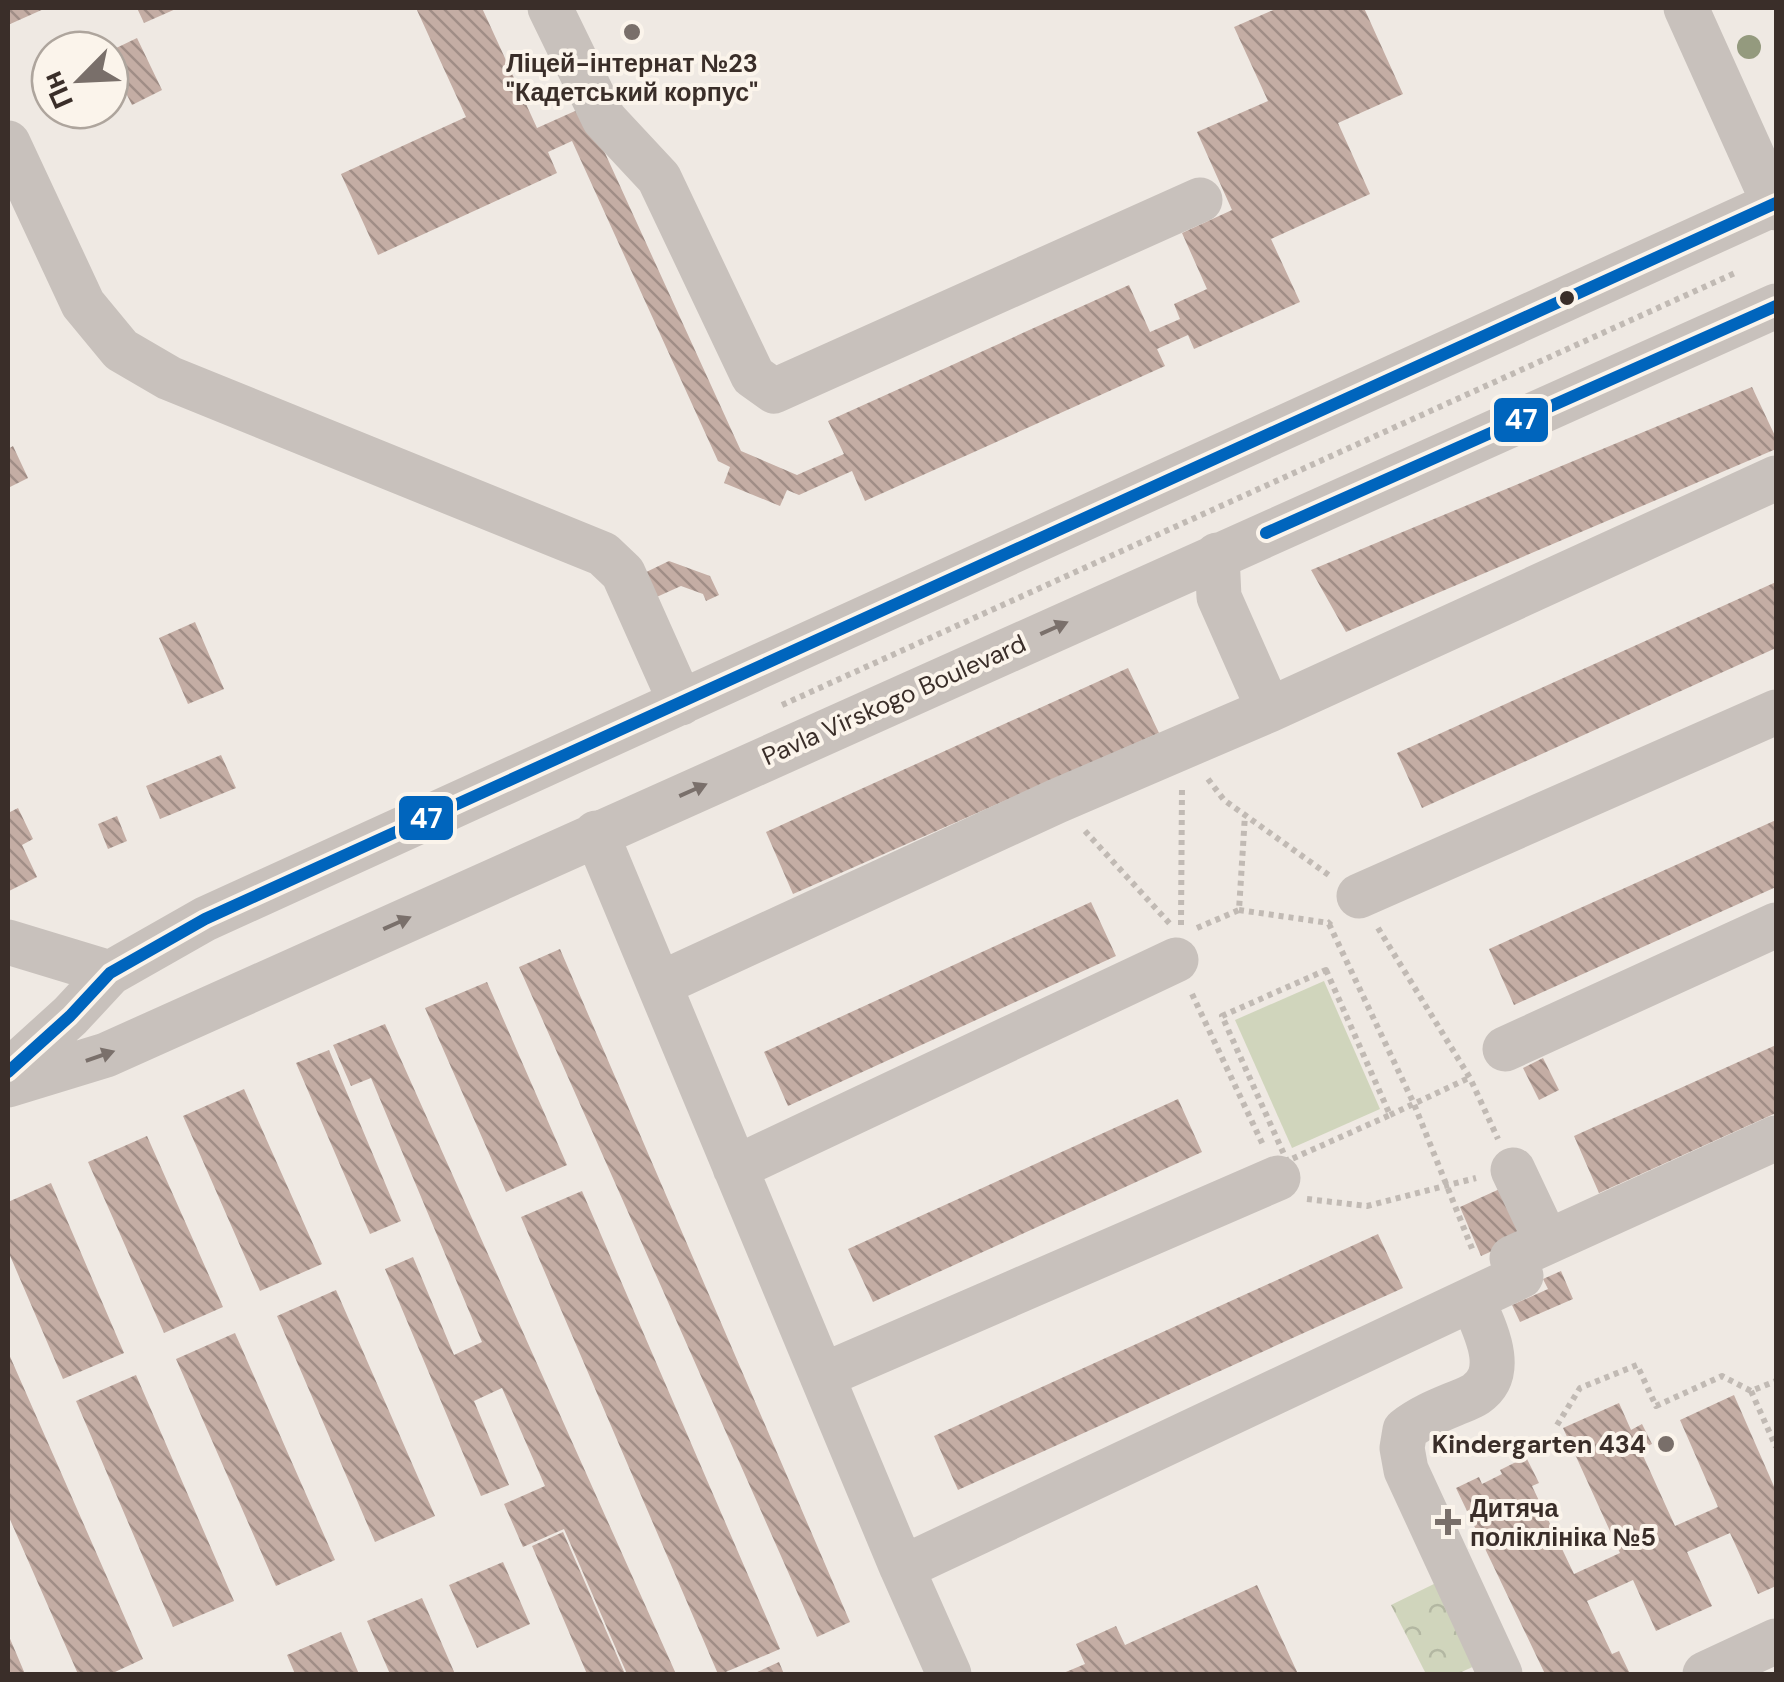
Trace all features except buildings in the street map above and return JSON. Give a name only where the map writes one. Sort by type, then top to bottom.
[{"type":"street","points":[[550,8],[604,120],[659,178],[753,376],[774,391],[1200,200]]},
{"type":"street","points":[[8,1072],[110,973],[205,918],[1776,205],[1686,8]]},
{"type":"street","points":[[8,143],[82,304],[121,350],[169,378],[603,554],[623,572],[680,703]]},
{"type":"street","name":"Pavla Virskogo Boulevard","points":[[8,1085],[106,1055],[1776,306]]},
{"type":"street","points":[[660,984],[1056,801],[1269,710],[1776,478]]},
{"type":"street","points":[[1217,555],[1219,597],[1269,710]]},
{"type":"street","points":[[1344,909],[1776,712]]},
{"type":"street","points":[[596,833],[949,1674]]},
{"type":"street","points":[[1505,1049],[1776,926]]},
{"type":"street","points":[[735,1168],[1184,941]]},
{"type":"street","points":[[8,942],[110,973]]},
{"type":"street","points":[[902,1568],[1521,1276],[1512,1258],[1776,1138]]},
{"type":"street","points":[[1513,1170],[1547,1242]]},
{"type":"street","points":[[822,1376],[1278,1178]]},
{"type":"street","points":[[1481,1295],[1492,1366],[1488,1382],[1476,1394],[1419,1419],[1405,1430],[1402,1448],[1406,1470],[1500,1674]]},
{"type":"street","points":[[1705,1674],[1776,1642]]},
{"type":"path","points":[[774,709],[1734,272]]},
{"type":"path","points":[[1182,746],[1224,800],[1246,815],[1344,909],[1470,1078],[1513,1170],[1367,1206],[1303,1199],[1278,1178]]},
{"type":"path","points":[[1182,746],[1184,941],[1239,910],[1344,909]]},
{"type":"path","points":[[1239,910],[1246,815]]},
{"type":"path","points":[[1344,909],[1446,1184],[1481,1295]]},
{"type":"path","points":[[1390,1114],[1326,970],[1222,1016],[1287,1161],[1470,1078],[1505,1049]]},
{"type":"path","points":[[1557,1425],[1580,1388],[1637,1365],[1656,1406],[1722,1376],[1751,1391],[1776,1447]]},
{"type":"path","points":[[1751,1391],[1776,1381]]},
{"type":"green space","points":[[1324,981],[1380,1109],[1292,1148],[1235,1020]]},
{"type":"green space","points":[[1436,1583],[1477,1665],[1457,1674],[1426,1674],[1391,1605]]},
{"type":"transit line","name":"47","points":[[8,1072],[110,973],[205,919],[1776,203]]},
{"type":"transit line","name":"47","points":[[1266,533],[1776,306]]},
{"type":"place","name":"Ліцей-інтернат №23 \"Кадетський корпус\"","points":[[632,32]]},
{"type":"place","name":"Kindergarten 434","points":[[1666,1444]]},
{"type":"place","name":"Дитяча поліклініка №5","points":[[1448,1522]]}]
